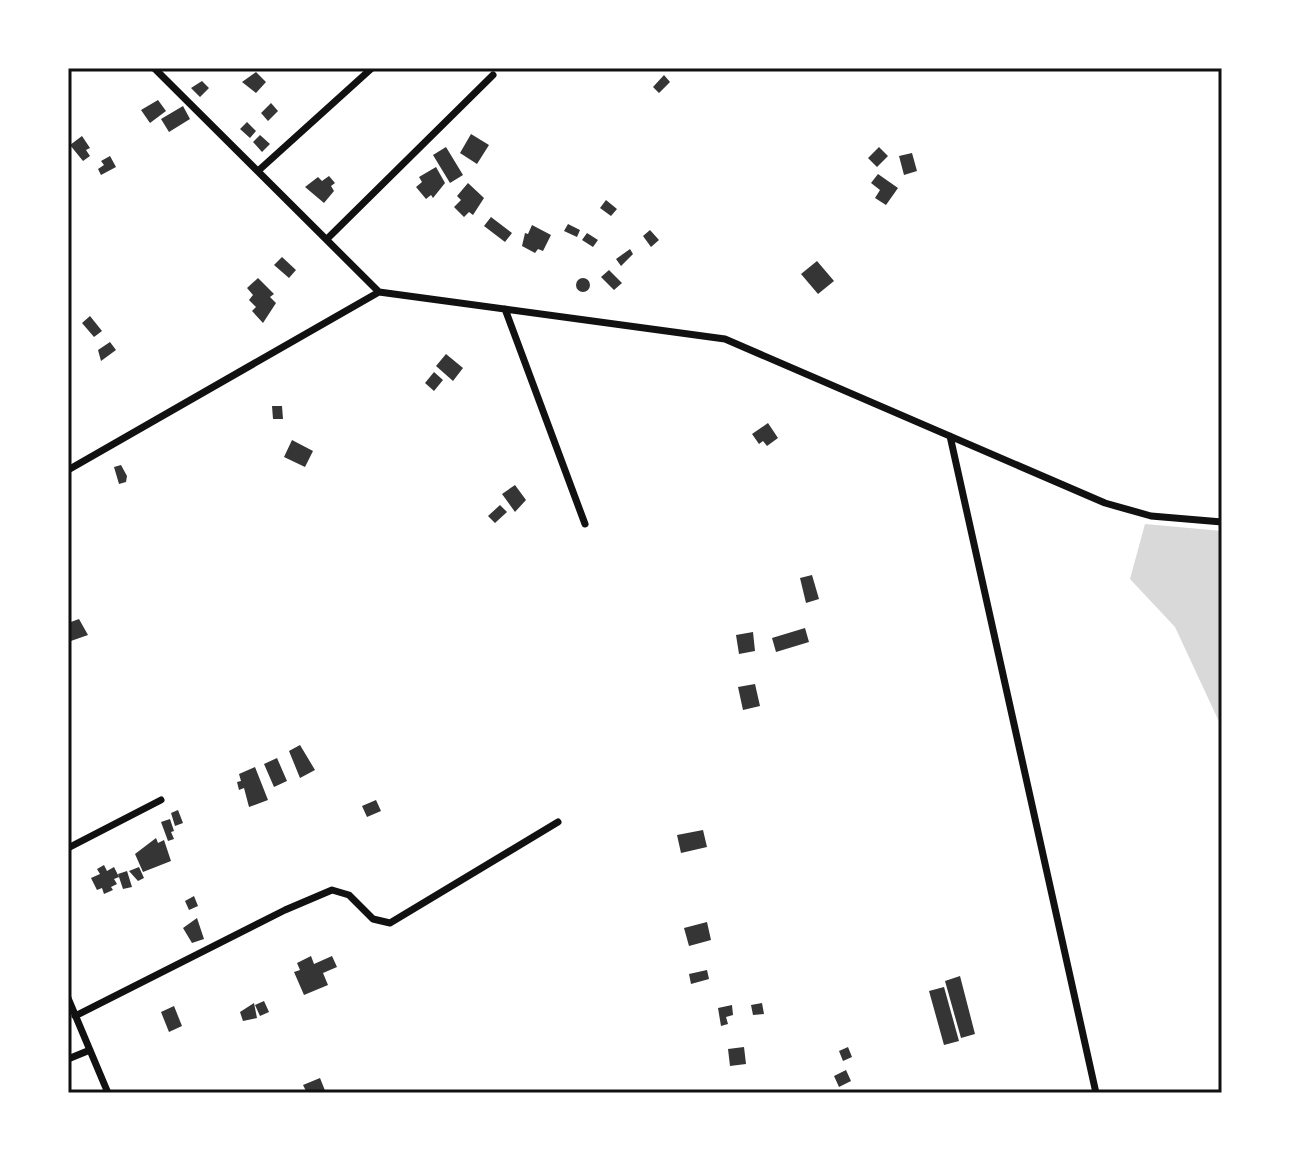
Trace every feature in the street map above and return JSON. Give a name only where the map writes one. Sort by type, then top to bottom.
[{"type":"street","points":[[154,68],[379,292]]},
{"type":"street","points":[[258,171],[372,68]]},
{"type":"street","points":[[328,238],[493,75]]},
{"type":"street","points":[[68,470],[379,292],[725,339],[1105,503],[1151,516],[1222,522]]},
{"type":"street","points":[[505,309],[585,524]]},
{"type":"street","points":[[950,436],[1016,745],[1096,1093]]},
{"type":"street","points":[[68,848],[161,800]]},
{"type":"street","points":[[75,1016],[285,910],[332,890],[349,895],[373,919],[390,923],[558,822]]},
{"type":"street","points":[[68,998],[108,1093]]},
{"type":"street","points":[[68,1059],[90,1050]]},
{"type":"shaded area","points":[[1145,524],[1222,531],[1222,728],[1175,627],[1130,579]]},
{"type":"building","points":[[256,72],[266,82],[256,93],[242,82]]},
{"type":"building","points":[[664,75],[670,82],[659,93],[653,87]]},
{"type":"building","points":[[202,81],[209,88],[200,97],[191,88]]},
{"type":"building","points":[[158,100],[166,111],[150,123],[141,110]]},
{"type":"building","points":[[271,103],[278,111],[268,121],[261,113]]},
{"type":"building","points":[[183,106],[190,119],[169,132],[161,119]]},
{"type":"building","points":[[247,122],[256,131],[250,138],[240,129]]},
{"type":"building","points":[[471,134],[489,145],[477,164],[460,153]]},
{"type":"building","points":[[260,135],[270,144],[262,152],[253,142]]},
{"type":"building","points":[[82,136],[90,148],[86,150],[90,156],[83,161],[70,145]]},
{"type":"building","points":[[446,147],[463,175],[450,183],[433,155]]},
{"type":"building","points":[[879,147],[888,156],[877,167],[868,158]]},
{"type":"building","points":[[912,153],[917,171],[904,175],[899,156]]},
{"type":"building","points":[[110,156],[116,167],[101,175],[98,169],[104,165],[101,161]]},
{"type":"building","points":[[436,167],[445,183],[433,198],[431,195],[426,199],[416,187],[422,182],[419,177]]},
{"type":"building","points":[[878,174],[898,188],[886,205],[875,198],[880,190],[871,183]]},
{"type":"building","points":[[329,176],[335,183],[331,186],[334,191],[324,203],[305,187],[318,177],[322,181]]},
{"type":"building","points":[[468,183],[484,198],[473,215],[469,212],[464,217],[454,207],[461,200],[457,196]]},
{"type":"building","points":[[606,200],[617,209],[611,216],[600,208]]},
{"type":"building","points":[[491,217],[512,233],[505,242],[484,226]]},
{"type":"building","points":[[568,224],[580,230],[577,237],[564,231]]},
{"type":"building","points":[[532,225],[551,235],[543,251],[538,249],[535,253],[522,246],[525,233],[528,234]]},
{"type":"building","points":[[650,230],[659,240],[651,247],[643,236]]},
{"type":"building","points":[[587,233],[598,240],[593,247],[582,240]]},
{"type":"building","points":[[630,249],[633,254],[621,266],[616,259]]},
{"type":"building","points":[[282,257],[296,270],[289,278],[274,265]]},
{"type":"building","points":[[817,261],[834,281],[818,294],[801,274]]},
{"type":"building","points":[[609,270],[622,283],[614,290],[601,277]]},
{"type":"building","points":[[258,278],[274,294],[270,297],[276,303],[263,323],[252,311],[256,307],[249,300],[253,295],[247,288]]},
{"type":"building","points":[[583,278],[590,285],[583,292],[576,285]]},
{"type":"building","points":[[90,316],[102,331],[94,337],[82,323]]},
{"type":"building","points":[[110,342],[116,350],[101,361],[98,350]]},
{"type":"building","points":[[446,354],[463,368],[453,381],[436,366]]},
{"type":"building","points":[[434,372],[443,380],[434,391],[425,383]]},
{"type":"building","points":[[272,406],[282,406],[283,419],[273,419]]},
{"type":"building","points":[[768,423],[778,438],[767,446],[763,441],[759,444],[752,434]]},
{"type":"building","points":[[292,440],[313,451],[305,467],[284,457]]},
{"type":"building","points":[[121,465],[127,476],[126,482],[119,484],[114,467]]},
{"type":"building","points":[[515,485],[526,500],[515,512],[502,494]]},
{"type":"building","points":[[500,505],[507,512],[495,523],[488,516]]},
{"type":"building","points":[[812,575],[819,599],[806,603],[800,578]]},
{"type":"building","points":[[79,619],[88,635],[68,642],[68,623]]},
{"type":"building","points":[[805,628],[809,642],[776,652],[772,638]]},
{"type":"building","points":[[753,632],[755,651],[739,654],[736,635]]},
{"type":"building","points":[[755,684],[760,706],[743,710],[738,687]]},
{"type":"building","points":[[300,745],[315,770],[300,778],[289,751]]},
{"type":"building","points":[[277,758],[287,781],[274,787],[264,764]]},
{"type":"building","points":[[255,767],[268,800],[249,807],[244,788],[239,790],[237,782],[241,781],[239,774]]},
{"type":"building","points":[[376,800],[381,811],[367,817],[362,806]]},
{"type":"building","points":[[178,810],[183,823],[175,826],[171,813]]},
{"type":"building","points":[[170,819],[174,839],[168,841],[161,822]]},
{"type":"building","points":[[703,830],[707,847],[681,853],[677,835]]},
{"type":"building","points":[[156,838],[158,843],[164,840],[171,861],[143,872],[135,854]]},
{"type":"building","points":[[104,865],[107,871],[114,867],[119,877],[114,879],[117,884],[111,887],[113,890],[104,894],[102,888],[97,890],[91,878],[100,874],[97,869]]},
{"type":"building","points":[[139,867],[144,878],[138,881],[129,871]]},
{"type":"building","points":[[127,871],[132,887],[123,889],[118,874]]},
{"type":"building","points":[[194,896],[198,906],[189,910],[185,901]]},
{"type":"building","points":[[197,918],[204,939],[192,943],[183,928]]},
{"type":"building","points":[[707,922],[711,940],[689,946],[684,928]]},
{"type":"building","points":[[311,956],[314,964],[332,956],[337,967],[323,973],[328,985],[304,995],[294,972],[300,970],[297,963]]},
{"type":"building","points":[[707,970],[709,979],[691,984],[689,974]]},
{"type":"building","points":[[960,976],[975,1034],[961,1038],[945,981]]},
{"type":"building","points":[[944,987],[959,1041],[944,1045],[929,991]]},
{"type":"building","points":[[264,1001],[269,1012],[260,1016],[255,1005]]},
{"type":"building","points":[[254,1003],[257,1018],[243,1021],[240,1012]]},
{"type":"building","points":[[762,1003],[764,1014],[753,1015],[751,1005]]},
{"type":"building","points":[[732,1005],[733,1015],[726,1017],[728,1024],[721,1026],[718,1008]]},
{"type":"building","points":[[174,1006],[182,1026],[169,1032],[161,1012]]},
{"type":"building","points":[[744,1047],[746,1064],[730,1066],[728,1049]]},
{"type":"building","points":[[848,1047],[852,1057],[843,1061],[839,1051]]},
{"type":"building","points":[[846,1070],[851,1081],[839,1087],[834,1076]]},
{"type":"building","points":[[320,1078],[326,1093],[307,1093],[303,1085]]}]
